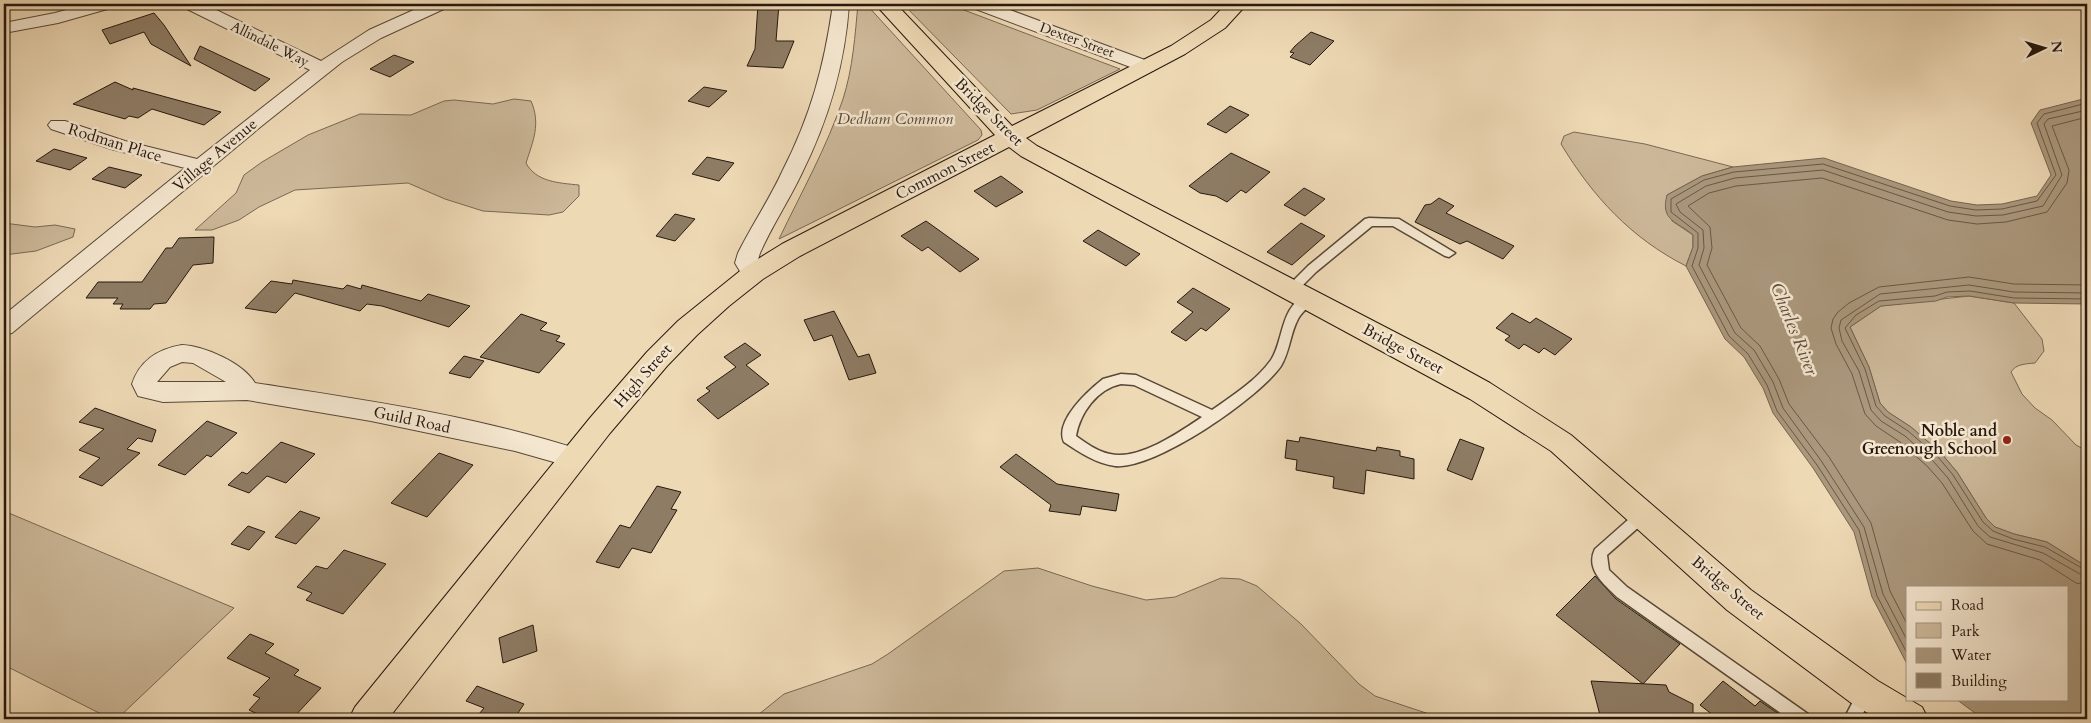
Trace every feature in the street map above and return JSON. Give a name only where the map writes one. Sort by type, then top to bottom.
[{"type":"main road","name":"Bridge Street","points":[[885,4],[1011,137],[1052,165],[1433,364],[1561,443],[1739,600],[1866,693],[1910,719]]},
{"type":"main road","name":"Common Street","points":[[752,273],[799,246],[1147,67],[1210,30],[1237,4]]},
{"type":"main road","name":"High Street","points":[[367,719],[575,458],[660,356],[711,305],[752,273]]},
{"type":"street","points":[[4,28],[58,18],[105,4]]},
{"type":"street","name":"Allindale Way","points":[[191,4],[308,63],[323,68]]},
{"type":"street","name":"Village Avenue","points":[[4,327],[323,68],[375,34],[440,4]]},
{"type":"street","points":[[752,273],[746,263],[749,253],[800,157],[828,86],[838,44],[841,4]]},
{"type":"street","name":"Dexter Street","points":[[979,4],[1147,67]]},
{"type":"street","name":"Rodman Place","points":[[58,125],[118,145],[201,166]]},
{"type":"street","name":"Guild Road","points":[[247,391],[371,411],[515,441],[575,458]]},
{"type":"lane","points":[[1215,417],[1136,380],[1121,379],[1107,382],[1085,402],[1072,422],[1069,438],[1088,451],[1117,461],[1142,457],[1215,417],[1260,382],[1277,361],[1300,295],[1312,269],[1369,222],[1395,222],[1448,253]]},
{"type":"lane","points":[[1643,515],[1600,553],[1602,573],[1622,592],[1802,719]]},
{"type":"lane","points":[[1852,719],[1866,693]]},
{"type":"green space","name":"Dedham Common","points":[[858,4],[866,4],[981,130],[982,135],[978,140],[779,239],[837,117],[851,63]]},
{"type":"green space","name":"Dedham Common","points":[[903,4],[948,4],[1120,69],[1037,110],[1011,114]]},
{"type":"green space","points":[[514,99],[531,101],[534,109],[535,132],[526,163],[530,169],[542,178],[579,185],[579,196],[563,212],[549,215],[483,211],[445,199],[408,183],[295,190],[259,207],[239,220],[212,230],[195,230],[236,193],[244,175],[308,135],[360,114],[411,115],[444,101],[454,100],[493,104]]},
{"type":"green space","points":[[1574,132],[1645,144],[1733,167],[1702,176],[1667,195],[1672,221],[1693,235],[1693,247],[1686,266],[1648,243],[1600,199],[1561,144],[1564,136]]},
{"type":"green space","points":[[4,223],[35,227],[55,225],[75,229],[73,237],[36,251],[4,255]]},
{"type":"green space","name":"Noble and Greenough School","points":[[1969,296],[2014,303],[2042,339],[2044,351],[2035,363],[2018,366],[2011,372],[2022,394],[2035,408],[2052,420],[2076,445],[2087,451],[2087,567],[2047,542],[1995,527],[1986,518],[1957,472],[1941,453],[1911,427],[1888,412],[1880,403],[1869,367],[1850,327],[1881,306]]},
{"type":"green space","points":[[4,511],[234,608],[117,719],[111,719],[4,665]]},
{"type":"green space","points":[[1038,568],[1092,586],[1146,600],[1175,597],[1221,578],[1240,579],[1257,586],[1301,624],[1359,684],[1375,696],[1444,719],[753,719],[784,694],[872,664],[1004,571]]},
{"type":"water","name":"Charles River","points":[[2087,98],[2087,304],[2014,303],[1969,296],[1947,297],[1936,301],[1881,306],[1850,327],[1869,367],[1880,403],[1888,412],[1911,427],[1941,453],[1957,472],[1986,518],[1995,527],[2047,542],[2087,567],[2087,719],[1983,719],[1957,700],[2068,700],[2068,586],[1906,586],[1906,662],[1872,597],[1854,532],[1813,468],[1773,413],[1763,388],[1744,357],[1725,339],[1686,266],[1693,247],[1693,235],[1671,220],[1665,204],[1667,195],[1702,176],[1733,167],[1824,158],[1951,201],[1977,205],[2002,204],[2037,196],[2051,175],[2031,123],[2040,110]]},
{"type":"building","points":[[758,4],[779,4],[776,41],[794,41],[783,68],[747,66],[755,49]]},
{"type":"building","points":[[154,13],[191,66],[151,44],[144,32],[110,44],[102,30]]},
{"type":"building","points":[[1311,32],[1334,41],[1310,65],[1290,57],[1294,53],[1290,52]]},
{"type":"building","points":[[200,46],[270,79],[255,91],[194,59]]},
{"type":"building","points":[[394,55],[414,62],[390,77],[370,69]]},
{"type":"building","points":[[115,82],[133,90],[133,88],[221,112],[204,125],[152,109],[138,118],[129,116],[125,119],[73,104]]},
{"type":"building","points":[[704,87],[727,91],[709,107],[688,101]]},
{"type":"building","points":[[1230,106],[1249,115],[1226,133],[1207,124]]},
{"type":"building","points":[[54,149],[87,158],[70,170],[36,161]]},
{"type":"building","points":[[1231,153],[1270,172],[1246,193],[1241,190],[1227,202],[1216,196],[1200,193],[1189,186]]},
{"type":"building","points":[[707,157],[734,163],[719,181],[692,174]]},
{"type":"building","points":[[109,167],[142,175],[125,188],[92,179]]},
{"type":"building","points":[[1001,176],[1023,192],[996,207],[974,191]]},
{"type":"building","points":[[1304,188],[1325,199],[1305,216],[1284,205]]},
{"type":"building","points":[[1439,198],[1454,206],[1446,213],[1514,246],[1503,259],[1467,241],[1460,244],[1415,222],[1425,205],[1431,204]]},
{"type":"building","points":[[675,214],[695,219],[675,241],[656,236]]},
{"type":"building","points":[[926,221],[979,259],[960,272],[928,247],[922,251],[901,236]]},
{"type":"building","points":[[1301,223],[1325,236],[1292,265],[1267,252]]},
{"type":"building","points":[[1098,230],[1140,254],[1126,266],[1083,241]]},
{"type":"building","points":[[214,237],[213,263],[193,265],[166,303],[154,304],[150,309],[120,309],[123,304],[113,304],[118,298],[86,298],[98,282],[142,282],[166,248],[172,248],[179,238]]},
{"type":"building","points":[[293,280],[343,289],[347,285],[361,289],[362,285],[421,301],[428,294],[470,306],[449,327],[382,306],[367,304],[360,311],[295,293],[276,313],[245,308],[271,281],[292,284]]},
{"type":"building","points":[[1193,288],[1230,309],[1206,331],[1201,328],[1186,341],[1171,332],[1193,312],[1177,302]]},
{"type":"building","points":[[834,311],[858,357],[869,354],[876,373],[849,380],[832,335],[814,341],[804,320]]},
{"type":"building","points":[[1512,313],[1530,323],[1536,318],[1572,339],[1555,355],[1544,348],[1539,353],[1524,344],[1519,349],[1505,340],[1510,336],[1496,328]]},
{"type":"building","points":[[521,314],[547,323],[540,330],[560,336],[556,341],[565,344],[539,373],[480,357]]},
{"type":"building","points":[[745,343],[761,355],[746,365],[769,384],[718,419],[697,400],[710,391],[706,388],[736,367],[724,357]]},
{"type":"building","points":[[464,356],[484,361],[470,378],[449,373]]},
{"type":"building","points":[[95,408],[156,430],[152,442],[138,438],[127,449],[140,453],[102,486],[79,477],[100,458],[79,450],[104,429],[79,422]]},
{"type":"building","points":[[207,421],[237,433],[211,457],[207,455],[185,475],[158,465]]},
{"type":"building","points":[[1300,437],[1376,451],[1377,447],[1400,451],[1400,456],[1414,459],[1414,479],[1366,470],[1364,494],[1333,488],[1334,477],[1296,470],[1297,460],[1285,458],[1287,440],[1299,442]]},
{"type":"building","points":[[1460,439],[1484,448],[1472,480],[1447,470]]},
{"type":"building","points":[[281,442],[315,454],[286,483],[267,476],[249,493],[228,485],[242,472],[247,474]]},
{"type":"building","points":[[439,453],[473,465],[427,517],[391,503]]},
{"type":"building","points":[[1016,454],[1057,484],[1119,494],[1116,511],[1082,506],[1080,515],[1049,511],[1051,505],[1000,467]]},
{"type":"building","points":[[657,486],[681,492],[671,509],[677,510],[651,553],[632,548],[619,568],[596,562],[620,525],[630,528]]},
{"type":"building","points":[[300,511],[320,518],[296,544],[275,537]]},
{"type":"building","points":[[248,526],[265,532],[249,550],[231,544]]},
{"type":"building","points":[[344,550],[386,564],[343,614],[306,600],[312,593],[297,587],[316,566],[327,569]]},
{"type":"building","points":[[1595,576],[1616,599],[1680,644],[1643,684],[1556,615]]},
{"type":"building","points":[[533,625],[537,651],[503,663],[499,638]]},
{"type":"building","points":[[250,634],[274,644],[265,653],[299,670],[294,675],[321,688],[292,719],[268,719],[249,710],[260,698],[253,695],[270,678],[227,658]]},
{"type":"building","points":[[1591,681],[1666,685],[1669,692],[1693,704],[1693,719],[1601,719]]},
{"type":"building","points":[[1723,681],[1755,706],[1760,701],[1786,719],[1718,719],[1700,705]]},
{"type":"building","points":[[477,686],[524,704],[514,719],[475,719],[484,708],[466,701]]},
{"type":"place","name":"Noble and Greenough School","points":[[2007,440]]}]
